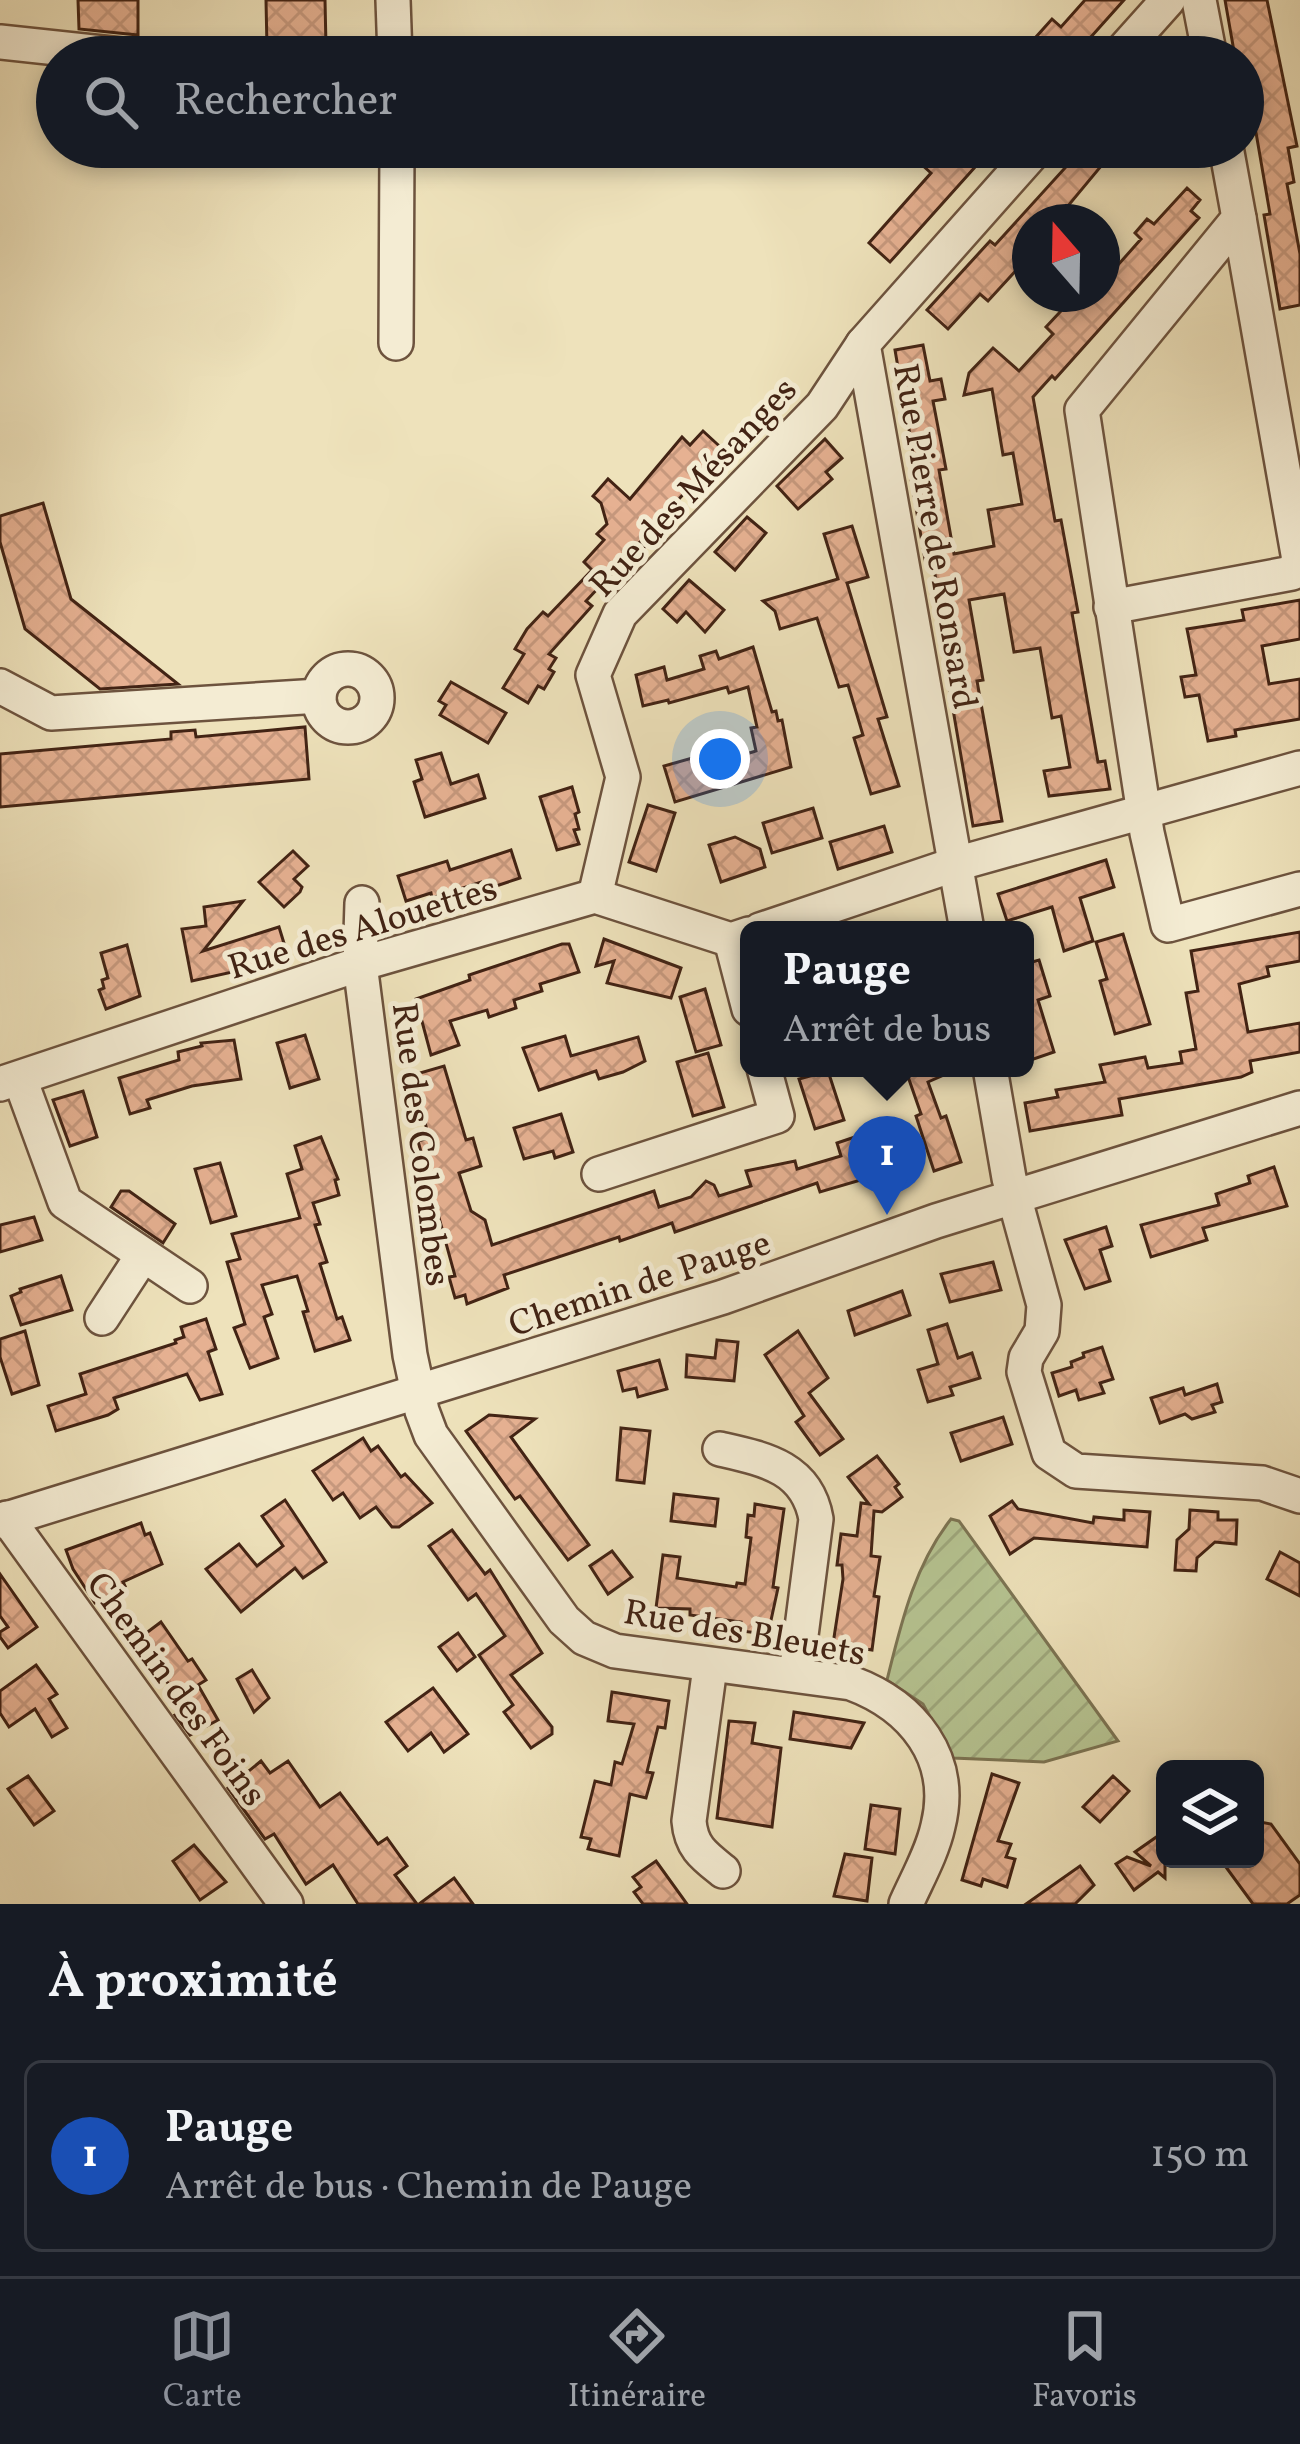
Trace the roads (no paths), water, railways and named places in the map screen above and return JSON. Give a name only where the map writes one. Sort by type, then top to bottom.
[{"type":"street","points":[[393,0],[394,36]]},
{"type":"street","points":[[1136,36],[1168,0]]},
{"type":"street","points":[[1199,0],[1206,36]]},
{"type":"street","points":[[0,42],[36,46]]},
{"type":"street","points":[[397,168],[397,343]]},
{"type":"street","name":"Rue Pierre de Ronsard","points":[[966,921],[863,344],[1019,168]]},
{"type":"street","points":[[1111,607],[1292,573],[1299,560],[1230,168]]},
{"type":"street","points":[[1239,218],[1082,410],[1111,607],[1168,926],[1300,889]]},
{"type":"street","name":"Rue des Mésanges","points":[[595,896],[623,777],[593,675],[620,614],[822,406],[863,344]]},
{"type":"street","points":[[0,686],[51,713],[319,696]]},
{"type":"street","points":[[788,921],[956,864],[1300,768]]},
{"type":"street","points":[[595,896],[740,933]]},
{"type":"street","name":"Rue des Alouettes","points":[[10,1081],[360,964],[595,896]]},
{"type":"street","name":"Rue des Colombes","points":[[362,903],[360,964],[418,1394]]},
{"type":"street","points":[[599,1174],[777,1116],[766,1077]]},
{"type":"street","points":[[992,1077],[1013,1196],[1044,1305],[1042,1331],[1026,1358],[1024,1372],[1045,1445],[1054,1460],[1076,1471],[1262,1484],[1300,1496]]},
{"type":"street","points":[[10,1081],[65,1202],[190,1286]]},
{"type":"street","name":"Chemin de Pauge","points":[[3,1520],[418,1394],[723,1297],[1013,1196],[1300,1108]]},
{"type":"street","points":[[102,1318],[143,1255]]},
{"type":"street","name":"Rue des Bleuets","points":[[418,1394],[431,1435],[573,1630],[615,1651],[851,1683],[876,1692],[915,1721],[940,1774],[941,1811],[915,1901]]},
{"type":"street","points":[[720,1449],[773,1461],[793,1474],[813,1502],[816,1519],[796,1674]]},
{"type":"street","name":"Chemin des Foins","points":[[3,1520],[286,1904]]},
{"type":"street","points":[[710,1666],[690,1837],[698,1851],[723,1871]]},
{"type":"place","name":"Pauge","points":[[887,1215]]}]
